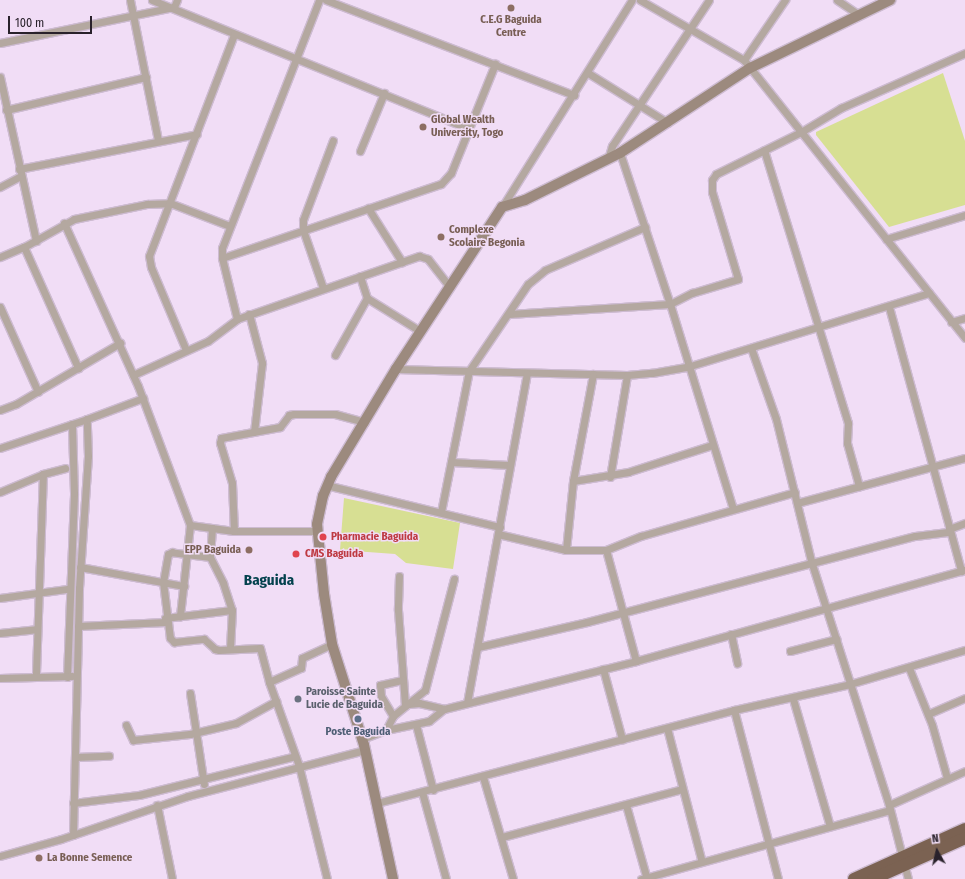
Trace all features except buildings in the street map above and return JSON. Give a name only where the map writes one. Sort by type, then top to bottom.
[{"type":"highway","points":[[873,879],[904,860],[965,829]]},
{"type":"highway","points":[[854,879],[965,838]]},
{"type":"street","points":[[130,0],[158,140]]},
{"type":"street","points":[[152,0],[174,7],[234,34],[384,93],[469,129]]},
{"type":"street","points":[[174,7],[177,0]]},
{"type":"street","points":[[237,319],[222,258],[222,248],[319,0]]},
{"type":"street","points":[[326,0],[574,95]]},
{"type":"street","points":[[392,879],[365,750],[332,644],[317,531],[326,485],[396,369],[574,95],[632,0]]},
{"type":"street","points":[[640,0],[692,28],[744,60],[965,338]]},
{"type":"street","points":[[608,159],[612,146],[641,106],[709,0]]},
{"type":"street","points":[[744,60],[785,0]]},
{"type":"street","points":[[837,0],[859,15]]},
{"type":"street","points":[[502,207],[525,200],[620,153],[750,68],[890,0]]},
{"type":"street","points":[[0,43],[174,7]]},
{"type":"street","points":[[186,350],[151,267],[149,256],[197,134],[234,34]]},
{"type":"street","points":[[509,314],[670,304],[692,293],[738,279],[712,192],[712,180],[722,170],[801,132],[819,119],[848,105],[965,53]]},
{"type":"street","points":[[222,258],[441,184],[448,179],[494,64]]},
{"type":"street","points":[[588,73],[668,123]]},
{"type":"street","points":[[0,77],[6,110],[36,241]]},
{"type":"street","points":[[6,110],[146,77]]},
{"type":"street","points":[[360,151],[384,93]]},
{"type":"street","points":[[0,187],[20,173],[158,140],[197,134]]},
{"type":"street","points":[[323,288],[303,230],[306,210],[333,140]]},
{"type":"street","points":[[764,150],[848,423],[847,443],[860,486]]},
{"type":"street","points":[[620,153],[670,304],[687,367],[732,508]]},
{"type":"street","points":[[0,257],[36,241],[64,223],[87,215],[147,204],[170,203],[230,226]]},
{"type":"street","points":[[368,208],[402,262]]},
{"type":"street","points":[[886,240],[965,215]]},
{"type":"street","points":[[64,223],[133,374],[190,525],[180,616]]},
{"type":"street","points":[[441,512],[469,371],[536,276],[645,227]]},
{"type":"street","points":[[24,247],[78,368]]},
{"type":"street","points":[[133,374],[217,335],[237,319],[248,314],[402,262],[424,256],[450,287]]},
{"type":"street","points":[[360,276],[367,298],[420,331]]},
{"type":"street","points":[[396,369],[627,375],[687,367],[889,307],[929,293]]},
{"type":"street","points":[[335,355],[367,298]]},
{"type":"street","points":[[0,307],[38,392]]},
{"type":"street","points":[[407,705],[419,703],[444,709],[603,670],[963,570],[949,530],[931,467],[912,387],[889,307]]},
{"type":"street","points":[[248,314],[262,363],[254,432]]},
{"type":"street","points":[[951,322],[965,318]]},
{"type":"street","points":[[0,410],[38,392],[120,344]]},
{"type":"street","points":[[751,348],[776,420],[798,503],[812,564],[890,807],[908,879]]},
{"type":"street","points":[[467,703],[499,531],[509,465],[527,373]]},
{"type":"street","points":[[566,550],[573,481],[593,374]]},
{"type":"street","points":[[610,477],[627,375]]},
{"type":"street","points":[[0,448],[143,398]]},
{"type":"street","points":[[234,531],[232,483],[220,443],[224,436],[280,427],[289,415],[294,414],[335,414],[365,422]]},
{"type":"street","points":[[73,835],[80,567],[88,456],[86,419]]},
{"type":"street","points":[[67,677],[74,493],[72,424]]},
{"type":"street","points":[[573,481],[610,477],[712,445]]},
{"type":"street","points":[[798,503],[965,458]]},
{"type":"street","points":[[451,462],[509,465]]},
{"type":"street","points":[[0,492],[43,474],[65,468]]},
{"type":"street","points":[[36,673],[36,629],[43,474]]},
{"type":"street","points":[[326,485],[441,512],[499,531],[566,550],[606,550],[641,536],[732,508],[795,492]]},
{"type":"street","points":[[478,647],[623,613],[915,536],[949,530],[965,523]]},
{"type":"street","points":[[190,525],[234,531],[317,531]]},
{"type":"street","points":[[212,528],[210,557],[223,583],[232,610],[230,648]]},
{"type":"street","points":[[606,550],[636,661]]},
{"type":"street","points":[[210,557],[187,554],[168,554],[163,582],[166,620],[171,641],[200,638],[207,640],[215,649],[260,648],[269,682],[298,766],[327,879]]},
{"type":"street","points":[[80,567],[184,586]]},
{"type":"street","points":[[399,576],[398,610],[402,680],[407,705]]},
{"type":"street","points":[[386,730],[393,716],[425,690],[454,579]]},
{"type":"street","points":[[0,598],[67,589]]},
{"type":"street","points":[[78,626],[166,620],[180,616],[232,610]]},
{"type":"street","points":[[0,633],[36,629]]},
{"type":"street","points":[[731,634],[737,663]]},
{"type":"street","points":[[790,651],[836,639]]},
{"type":"street","points":[[269,682],[301,668],[302,658],[332,644]]},
{"type":"street","points":[[377,803],[483,777],[734,710],[793,699],[909,668],[965,650]]},
{"type":"street","points":[[909,668],[928,714],[947,778]]},
{"type":"street","points":[[603,670],[622,740]]},
{"type":"street","points":[[0,678],[78,676]]},
{"type":"street","points":[[393,716],[381,696],[380,685],[402,680]]},
{"type":"street","points":[[190,693],[203,781],[206,791]]},
{"type":"street","points":[[928,714],[965,698]]},
{"type":"street","points":[[793,699],[830,826]]},
{"type":"street","points":[[126,725],[134,740],[196,733],[236,723],[276,701]]},
{"type":"street","points":[[362,739],[386,730],[416,725],[438,716],[444,709]]},
{"type":"street","points":[[734,710],[778,879]]},
{"type":"street","points":[[416,725],[433,790]]},
{"type":"street","points":[[667,728],[702,862]]},
{"type":"street","points":[[0,856],[73,835],[206,791],[298,766],[365,750]]},
{"type":"street","points":[[75,757],[109,756]]},
{"type":"street","points":[[73,802],[114,800],[203,781],[295,756]]},
{"type":"street","points":[[626,805],[645,878],[769,844],[890,807],[947,778],[965,771]]},
{"type":"street","points":[[483,777],[502,837],[513,879]]},
{"type":"street","points":[[502,837],[682,789]]},
{"type":"street","points":[[422,792],[446,879]]},
{"type":"street","points":[[157,806],[172,879]]},
{"type":"green space","points":[[943,73],[965,141],[965,205],[889,227],[816,135],[816,132]]},
{"type":"green space","points":[[344,498],[460,523],[453,569],[406,563],[395,554],[340,550]]},
{"type":"place","name":"C.E.G Baguida Centre","points":[[511,8]]},
{"type":"place","name":"Global Wealth University, Togo","points":[[423,127]]},
{"type":"place","name":"Complexe Scolaire Begonia","points":[[441,237]]},
{"type":"place","name":"Pharmacie Baguida","points":[[323,537]]},
{"type":"place","name":"EPP Baguida","points":[[249,550]]},
{"type":"place","name":"CMS Baguida","points":[[296,554]]},
{"type":"place","name":"Paroisse Sainte Lucie de Baguida","points":[[298,699]]},
{"type":"place","name":"Poste Baguida","points":[[358,719]]},
{"type":"place","name":"La Bonne Semence","points":[[39,858]]},
{"type":"district","name":"Baguida","points":[[269,581]]}]
